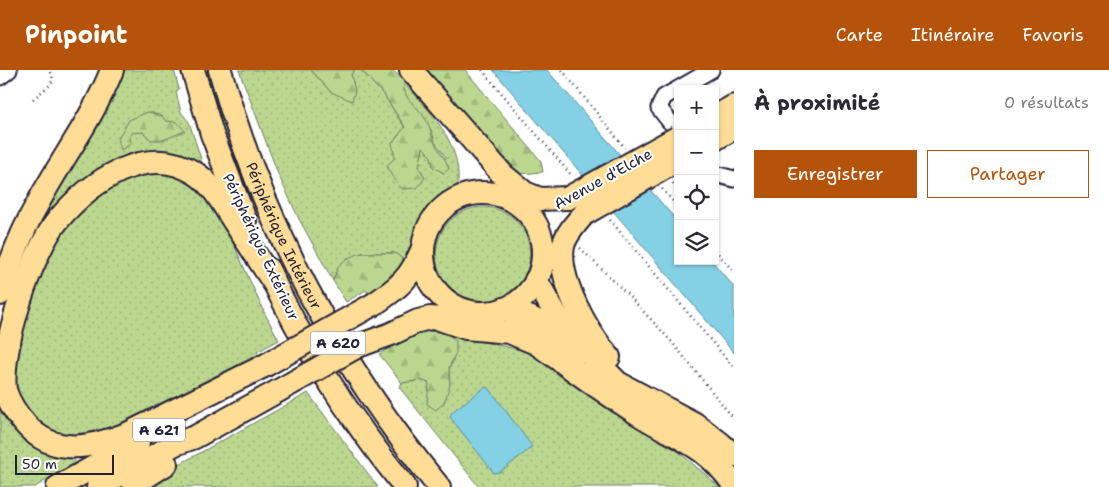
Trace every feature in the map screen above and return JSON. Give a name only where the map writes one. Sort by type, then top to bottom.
[{"type":"highway","points":[[0,294],[10,262],[38,202],[86,124],[103,93],[112,70]]},
{"type":"highway","name":"Périphérique Extérieur","points":[[193,70],[212,134],[235,196],[274,283],[330,383],[405,487]]},
{"type":"highway","name":"Périphérique Intérieur","points":[[220,70],[260,185],[312,298],[366,388],[399,436],[439,487]]},
{"type":"highway","points":[[411,70],[503,175],[525,193],[540,199],[568,198]]},
{"type":"highway","name":"Avenue d'Elche","points":[[525,210],[545,210],[559,206],[568,198],[674,130]]},
{"type":"highway","points":[[261,367],[127,434],[96,444],[72,447],[44,439],[19,418],[10,403],[5,388],[4,353],[16,308],[29,275],[43,243],[57,221],[77,199],[98,183],[122,169],[141,163],[160,162],[179,165],[196,173],[206,182],[215,192],[274,283]]},
{"type":"highway","name":"Avenue d'Elche","points":[[542,242],[570,218],[584,214],[674,162]]},
{"type":"highway","points":[[479,193],[496,194],[512,200],[525,210],[539,230],[542,242],[542,262],[536,280],[528,292],[517,302],[504,309],[492,312],[466,311],[443,298],[430,282],[424,262],[423,248],[427,232],[435,217],[447,205],[462,197],[479,193]]},
{"type":"highway","points":[[584,214],[573,227],[563,246],[565,280],[594,338],[638,393]]},
{"type":"highway","name":"A 621","points":[[58,487],[167,426],[261,367],[374,304],[402,284],[416,264],[423,248]]},
{"type":"highway","points":[[536,280],[557,316],[583,348],[618,383],[695,424],[734,456]]},
{"type":"highway","points":[[389,330],[408,313],[426,307],[455,306]]},
{"type":"highway","points":[[504,309],[539,322],[604,390]]},
{"type":"highway","points":[[389,330],[430,318],[466,328],[509,332],[536,342],[640,415],[705,453],[734,485]]},
{"type":"highway","name":"A 621","points":[[98,487],[174,444],[195,437],[389,330]]},
{"type":"highway","points":[[134,487],[144,478],[174,459],[195,437]]},
{"type":"street","points":[[0,77],[9,70]]},
{"type":"street","points":[[685,85],[711,70]]},
{"type":"street","points":[[674,91],[664,97],[659,108],[674,130]]},
{"type":"street","points":[[719,175],[734,179]]},
{"type":"path","points":[[33,99],[50,85],[53,79],[50,70]]},
{"type":"path","points":[[562,70],[628,151]]},
{"type":"path","points":[[661,189],[674,202]]},
{"type":"path","points":[[579,247],[671,341],[734,419]]},
{"type":"path","points":[[719,255],[734,272]]},
{"type":"green space","points":[[123,70],[174,70],[179,89],[176,92],[181,112],[189,122],[202,162],[86,182],[0,349],[0,327],[14,282],[32,239],[44,212],[108,104]]},
{"type":"green space","points":[[239,70],[311,70],[331,92],[355,91],[351,74],[355,70],[361,70],[384,95],[405,128],[392,143],[419,167],[423,146],[431,157],[446,158],[435,142],[424,117],[408,100],[403,91],[404,82],[442,128],[449,140],[458,168],[458,183],[424,216],[418,226],[405,261],[395,253],[362,253],[337,269],[333,281],[299,219],[278,174]]},
{"type":"green space","points":[[311,70],[355,70],[351,74],[355,91],[352,101],[331,92]]},
{"type":"green space","points":[[361,70],[393,70],[404,82],[408,98],[425,118],[436,145],[449,169],[444,173],[433,167],[431,157],[423,147],[419,167],[425,178],[417,188],[402,189],[391,175],[387,165],[395,158],[392,143],[405,127],[384,95]]},
{"type":"green space","points":[[425,70],[465,70],[541,161],[543,172],[520,174]]},
{"type":"green space","points":[[148,112],[162,116],[166,121],[177,122],[185,131],[163,140],[151,140],[143,132],[131,133],[129,145],[121,150],[118,138],[129,120]]},
{"type":"green space","points":[[158,172],[175,174],[198,185],[225,225],[264,312],[279,340],[257,352],[258,355],[160,410],[82,439],[49,431],[27,411],[19,398],[14,371],[19,333],[49,251],[74,216],[123,178]]},
{"type":"green space","points":[[483,207],[501,211],[516,221],[526,236],[530,254],[526,272],[516,287],[501,297],[483,301],[465,297],[450,287],[440,272],[436,254],[440,236],[450,221],[465,211]]},
{"type":"green space","points":[[362,253],[395,253],[405,261],[398,272],[389,280],[368,293],[366,290],[346,302],[333,281],[337,269],[346,259]]},
{"type":"green space","points":[[424,330],[448,334],[456,341],[456,352],[449,368],[450,385],[444,403],[436,410],[427,404],[429,383],[420,380],[402,383],[379,354]]},
{"type":"green space","points":[[448,334],[534,353],[604,405],[673,447],[720,487],[479,487],[399,387],[402,383],[420,380],[450,385],[449,369],[453,361],[455,341]]},
{"type":"green space","points":[[0,391],[74,454],[75,463],[35,487],[0,487]]},
{"type":"green space","points":[[308,393],[378,487],[152,487],[167,471]]},
{"type":"water","points":[[493,70],[547,70],[674,217],[674,265],[715,265],[734,287],[734,353]]},
{"type":"water","points":[[485,387],[489,388],[531,445],[531,448],[500,472],[494,473],[450,417],[452,412]]}]
